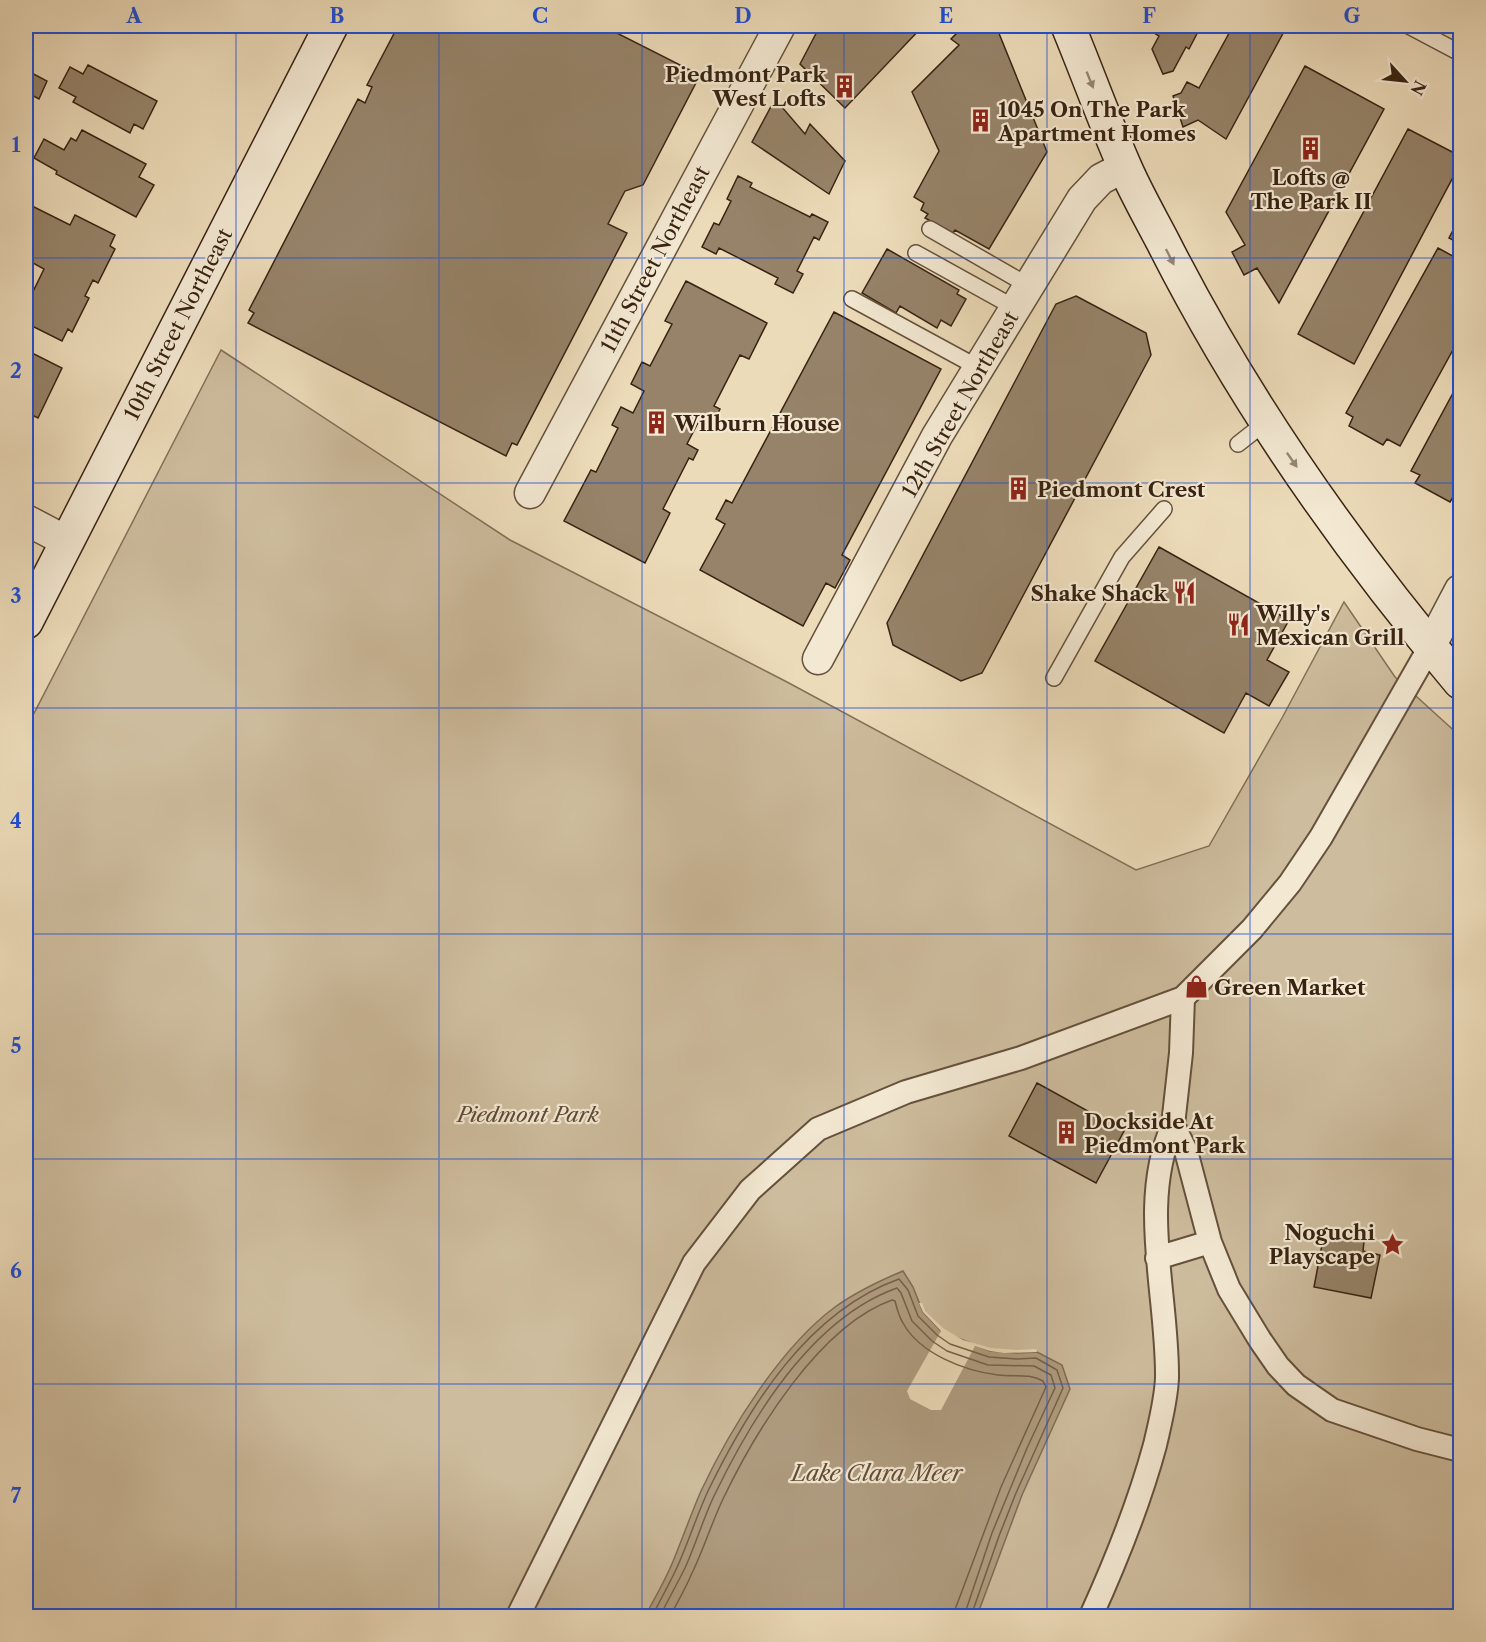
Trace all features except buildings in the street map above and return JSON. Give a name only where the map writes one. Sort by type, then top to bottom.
[{"type":"main road","name":"10th Street Northeast","points":[[26,622],[331,26]]},
{"type":"main road","points":[[1068,26],[1124,167],[1187,291],[1266,422],[1334,521],[1461,682]]},
{"type":"street","name":"11th Street Northeast","points":[[530,493],[775,27]]},
{"type":"street","name":"12th Street Northeast","points":[[818,659],[938,436],[1082,199],[1101,179],[1124,167]]},
{"type":"street","points":[[26,520],[66,541]]},
{"type":"street","points":[[518,1617],[694,1263],[750,1190],[818,1130],[906,1092],[1021,1058],[1183,998],[1252,929],[1290,883],[1321,837],[1461,590]]},
{"type":"street","points":[[1091,1617],[1130,1524],[1163,1412],[1167,1379],[1165,1328],[1157,1258],[1157,1214],[1160,1161],[1173,1125],[1181,1053],[1183,998]]},
{"type":"street","points":[[1173,1125],[1186,1151],[1210,1242],[1229,1289],[1278,1366],[1296,1385],[1332,1410],[1417,1439],[1461,1450]]},
{"type":"street","points":[[1157,1258],[1210,1242]]},
{"type":"lane","points":[[1409,26],[1461,53]]},
{"type":"lane","points":[[930,228],[1022,297]]},
{"type":"lane","points":[[916,253],[1022,297]]},
{"type":"lane","points":[[852,299],[979,368]]},
{"type":"lane","points":[[1238,444],[1266,422]]},
{"type":"lane","points":[[1053,678],[1122,557],[1164,509]]},
{"type":"green space","name":"Piedmont Park","points":[[221,350],[510,540],[787,682],[1136,870],[1209,846],[1282,718],[1344,602],[1395,677],[1460,736],[1460,1616],[26,1616],[26,729]]},
{"type":"water","name":"Lake Clara Meer","points":[[903,1271],[913,1287],[923,1312],[941,1331],[990,1351],[1037,1352],[1062,1365],[1070,1389],[1022,1495],[977,1616],[645,1616],[671,1566],[697,1500],[713,1467],[758,1391],[795,1344],[835,1307],[868,1287]]},
{"type":"pier","points":[[919,1303],[922,1303],[925,1311],[943,1328],[963,1340],[991,1348],[1036,1349],[1037,1352],[1004,1353],[975,1346],[941,1410],[931,1410],[910,1399],[907,1391],[941,1331],[923,1312]]},
{"type":"place","name":"Piedmont Park West Lofts","points":[[844,86]]},
{"type":"place","name":"1045 On The Park Apartment Homes","points":[[980,121]]},
{"type":"place","name":"Lofts @ The Park II","points":[[1311,149]]},
{"type":"place","name":"Wilburn House","points":[[656,423]]},
{"type":"place","name":"Piedmont Crest","points":[[1019,489]]},
{"type":"place","name":"Shake Shack","points":[[1185,593]]},
{"type":"place","name":"Willy's Mexican Grill","points":[[1238,625]]},
{"type":"place","name":"Green Market","points":[[1196,987]]},
{"type":"place","name":"Dockside At Piedmont Park","points":[[1066,1133]]},
{"type":"place","name":"Noguchi Playscape","points":[[1393,1244]]}]
